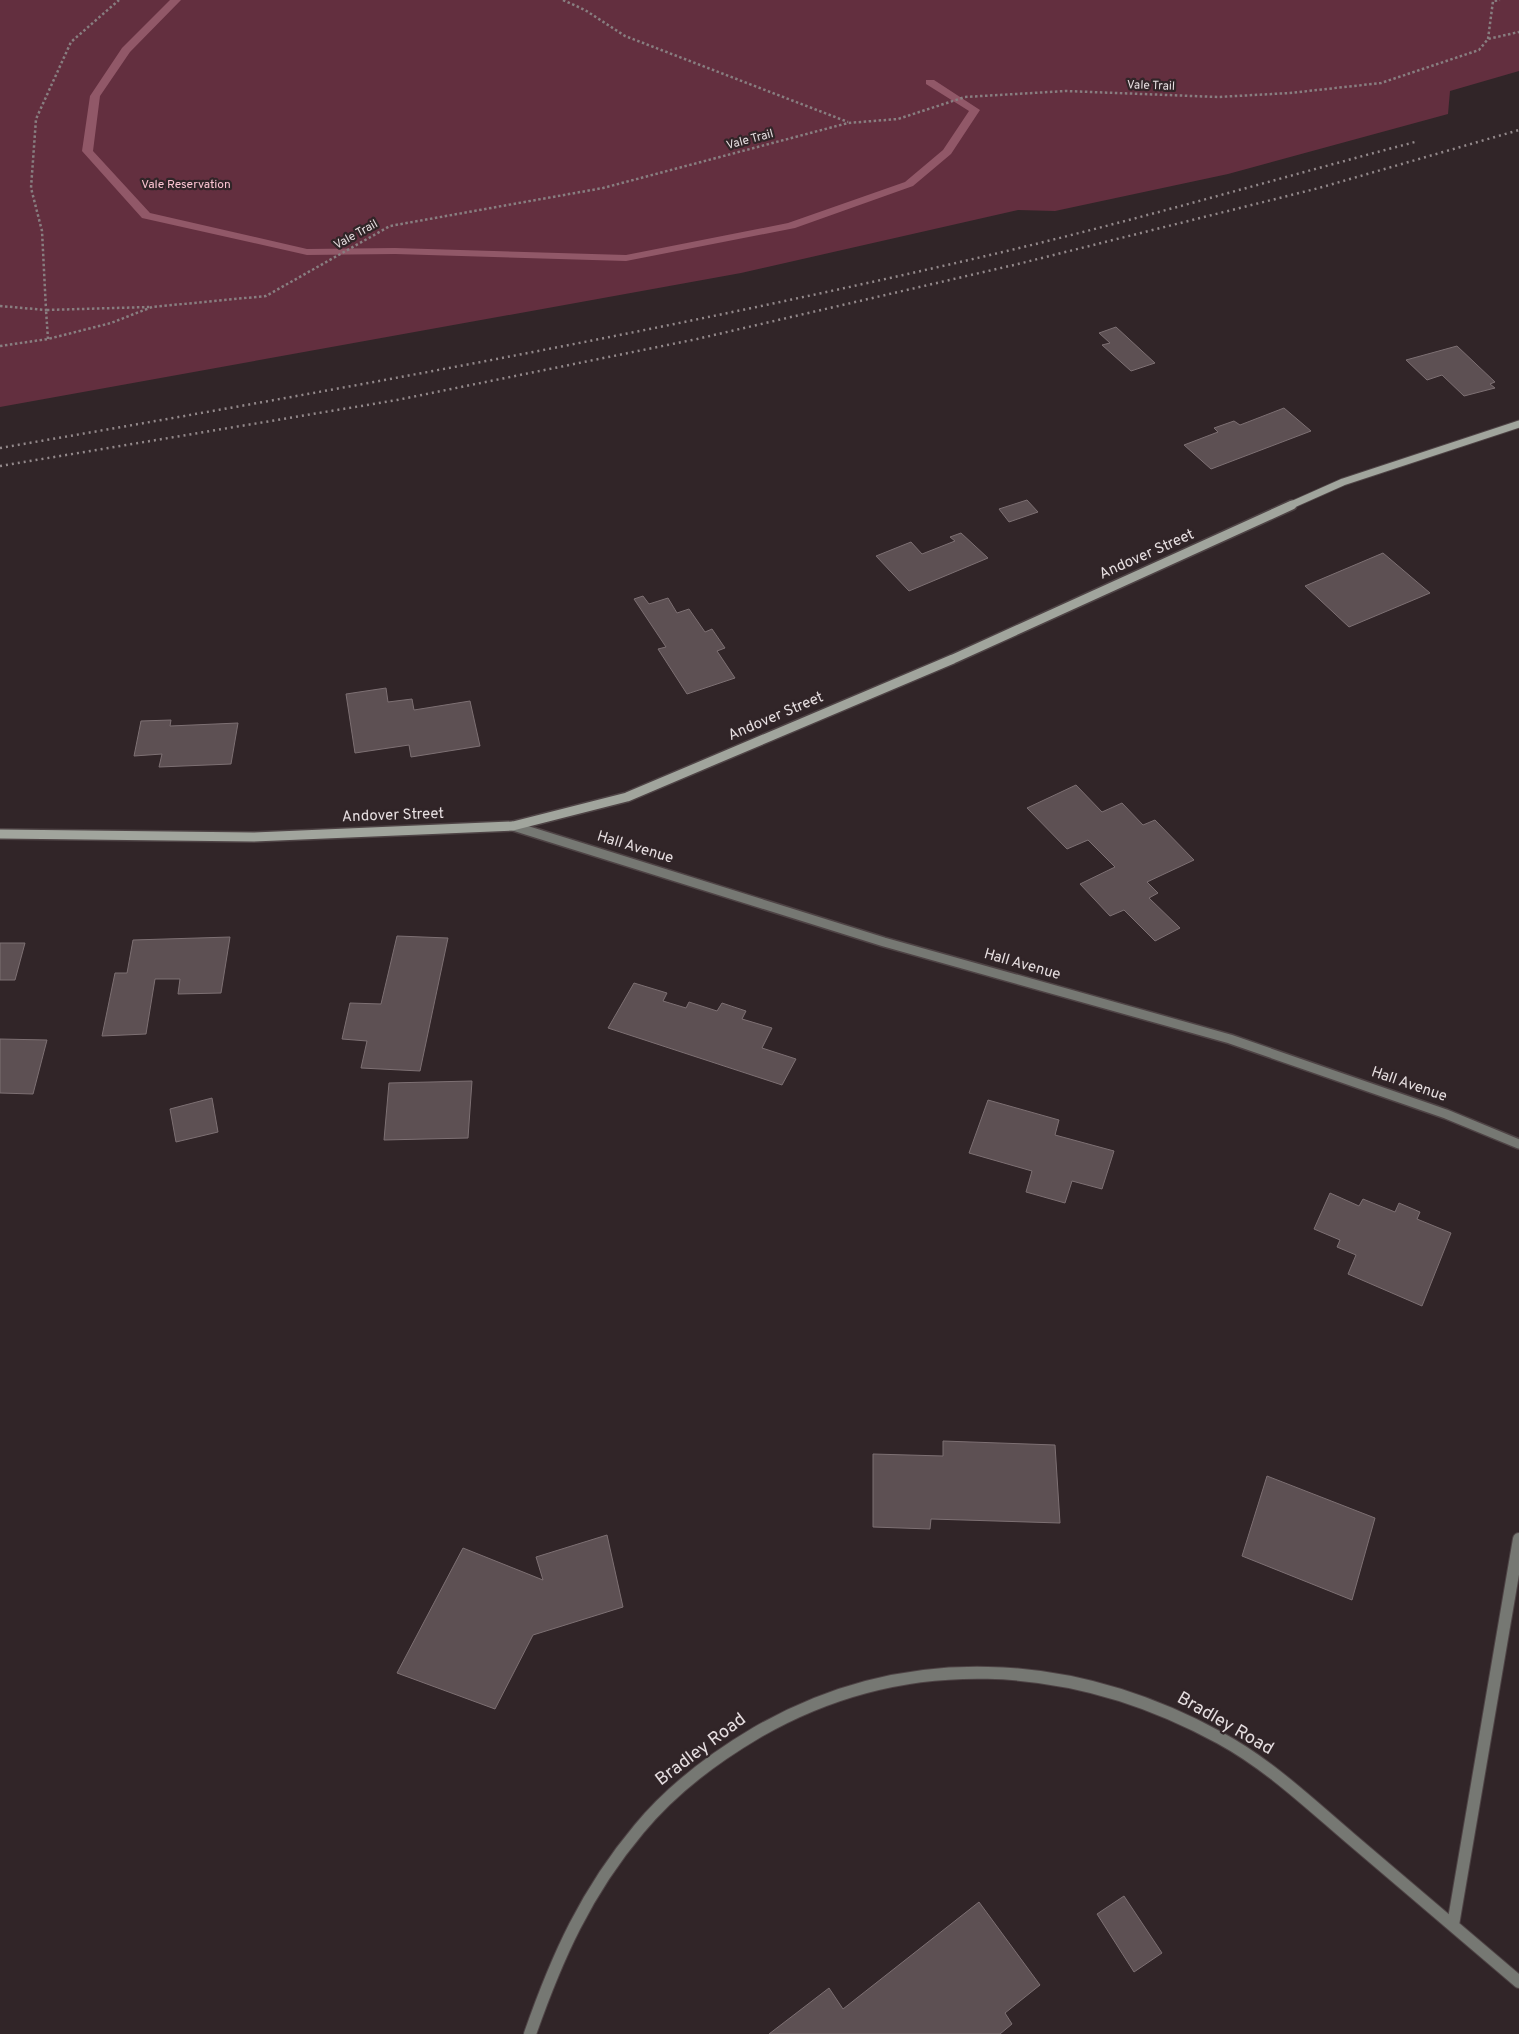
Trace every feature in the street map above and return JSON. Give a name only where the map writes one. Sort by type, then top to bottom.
[{"type":"main road","name":"Andover Street","points":[[0,834],[254,837],[513,826],[627,797],[953,659],[1343,482],[1519,424]]},
{"type":"street","name":"Hall Avenue","points":[[513,826],[884,942],[1230,1038],[1446,1114],[1519,1144]]},
{"type":"street","points":[[1452,1925],[1519,1539]]},
{"type":"street","name":"Bradley Road","points":[[530,2034],[552,1971],[582,1908],[620,1853],[661,1804],[709,1763],[759,1728],[814,1702],[870,1684],[928,1673],[987,1670],[1047,1676],[1106,1689],[1165,1710],[1222,1739],[1276,1775],[1519,1982]]},
{"type":"path","points":[[48,339],[42,231],[31,188],[36,119],[71,42],[119,0]]},
{"type":"path","points":[[563,0],[585,10],[625,36],[848,123]]},
{"type":"path","points":[[1500,0],[1492,1],[1488,39],[1519,32]]},
{"type":"path","name":"Vale Trail","points":[[0,346],[48,339],[111,323],[152,306],[266,296],[390,226],[603,188],[848,123],[898,119],[965,97],[1066,91],[1218,97],[1290,93],[1363,85],[1381,83],[1479,50],[1488,39]]},
{"type":"path","points":[[0,306],[46,310],[152,306]]},
{"type":"green space","name":"Vale Reservation","points":[[0,0],[1519,0],[1519,71],[1450,91],[1448,114],[1228,174],[1055,211],[1018,210],[741,273],[0,407]]},
{"type":"building","points":[[1116,327],[1155,363],[1131,371],[1102,345],[1110,343],[1099,333]]},
{"type":"building","points":[[1457,346],[1495,382],[1490,384],[1495,388],[1464,396],[1442,375],[1427,380],[1406,360]]},
{"type":"building","points":[[1284,408],[1311,431],[1211,469],[1184,445],[1218,432],[1214,428],[1234,421],[1240,425]]},
{"type":"building","points":[[1027,500],[1038,512],[1009,522],[999,509]]},
{"type":"building","points":[[961,533],[988,558],[909,591],[876,556],[911,542],[922,554],[955,541],[950,537]]},
{"type":"building","points":[[1383,553],[1430,593],[1349,627],[1305,586]]},
{"type":"building","points":[[643,596],[649,604],[668,598],[677,613],[689,609],[705,632],[712,629],[725,648],[717,651],[735,678],[687,694],[658,649],[666,647],[634,599]]},
{"type":"building","points":[[386,688],[388,702],[412,699],[414,710],[470,701],[480,746],[411,757],[409,745],[355,753],[346,694]]},
{"type":"building","points":[[171,720],[170,726],[238,723],[231,764],[159,767],[162,754],[134,756],[141,721]]},
{"type":"building","points":[[1076,785],[1102,812],[1122,803],[1143,825],[1155,820],[1194,860],[1147,882],[1158,893],[1149,898],[1180,928],[1155,941],[1124,910],[1110,916],[1080,884],[1115,867],[1088,840],[1067,849],[1027,808]]},
{"type":"building","points":[[397,936],[448,938],[420,1071],[361,1068],[367,1041],[342,1039],[350,1003],[381,1004]]},
{"type":"building","points":[[230,937],[221,993],[178,994],[180,979],[155,979],[146,1034],[102,1036],[115,973],[127,973],[133,940]]},
{"type":"building","points":[[0,943],[25,943],[15,980],[0,980]]},
{"type":"building","points":[[634,983],[667,993],[663,1001],[686,1008],[689,1002],[717,1011],[722,1003],[746,1011],[742,1019],[772,1028],[762,1048],[796,1059],[782,1085],[608,1028]]},
{"type":"building","points":[[0,1039],[47,1040],[33,1094],[0,1093]]},
{"type":"building","points":[[472,1081],[468,1138],[384,1140],[389,1083]]},
{"type":"building","points":[[212,1098],[218,1132],[176,1142],[170,1109]]},
{"type":"building","points":[[988,1100],[1059,1120],[1055,1135],[1114,1151],[1102,1189],[1072,1181],[1065,1203],[1026,1192],[1032,1171],[969,1153]]},
{"type":"building","points":[[1330,1193],[1359,1206],[1363,1199],[1395,1212],[1399,1203],[1420,1212],[1417,1219],[1451,1233],[1422,1306],[1348,1274],[1356,1255],[1337,1247],[1340,1240],[1314,1229]]},
{"type":"building","points":[[943,1441],[1055,1445],[1060,1523],[931,1519],[930,1529],[873,1527],[873,1454],[943,1456]]},
{"type":"building","points":[[1267,1476],[1375,1518],[1352,1600],[1242,1556]]},
{"type":"building","points":[[607,1535],[623,1607],[533,1635],[495,1709],[397,1673],[463,1548],[543,1580],[536,1557]]},
{"type":"building","points":[[1124,1896],[1162,1953],[1134,1972],[1097,1914]]},
{"type":"building","points":[[979,1902],[1040,1985],[1005,2013],[1012,2024],[1000,2034],[769,2034],[829,1988],[843,2009]]},
{"type":"waterway","points":[[176,0],[126,50],[95,96],[87,151],[146,216],[307,252],[395,251],[626,258],[791,226],[909,184],[947,152],[975,110],[930,82]]},
{"type":"railway","points":[[0,466],[397,400],[697,339],[1018,264],[1319,188],[1519,130]]},
{"type":"railway","points":[[0,448],[379,381],[631,333],[882,280],[1007,251],[1160,212],[1415,142]]}]
